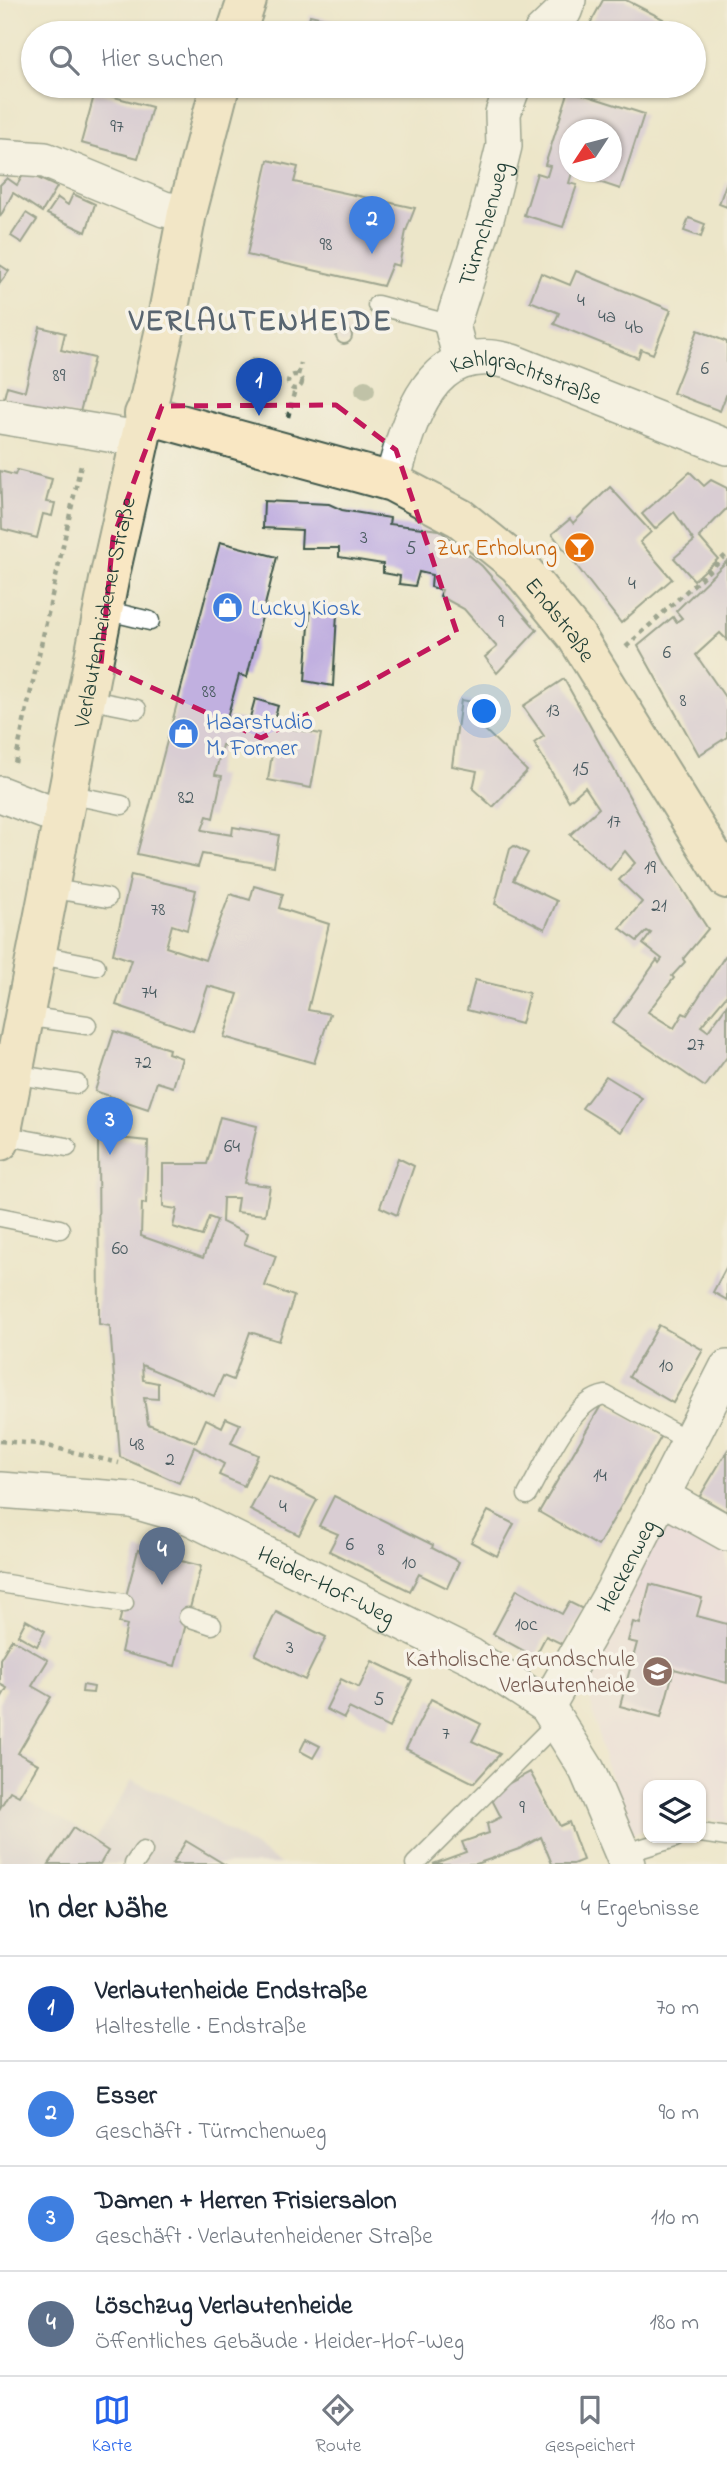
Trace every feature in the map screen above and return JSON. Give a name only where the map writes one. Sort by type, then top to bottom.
[{"type":"main road","points":[[240,21],[247,0]]},
{"type":"main road","name":"Verlautenheidener Straße","points":[[1,1138],[104,610],[130,428],[165,329],[187,213],[217,98]]},
{"type":"main road","name":"Endstraße","points":[[130,428],[392,482],[460,518],[518,565],[598,669],[727,879]]},
{"type":"street","points":[[554,21],[564,11],[568,0]]},
{"type":"street","name":"Türmchenweg","points":[[452,325],[487,215],[504,146],[503,113],[509,98]]},
{"type":"street","points":[[0,157],[45,160],[164,209],[187,213]]},
{"type":"street","points":[[452,325],[461,360]]},
{"type":"street","name":"Kahlgrachtstraße","points":[[392,482],[403,442],[431,383],[444,368],[461,360],[492,356],[727,447]]},
{"type":"street","points":[[0,415],[130,428]]},
{"type":"street","points":[[4,795],[65,806]]},
{"type":"street","name":"Heckenweg","points":[[552,1714],[727,1368]]},
{"type":"street","name":"Heider-Hof-Weg","points":[[0,1490],[131,1500],[190,1517],[471,1656],[552,1714],[587,1770],[625,1859]]},
{"type":"street","name":"Heckenweg","points":[[661,1496],[727,1533]]},
{"type":"lane","points":[[377,305],[452,325]]},
{"type":"lane","points":[[104,610],[150,621]]},
{"type":"lane","points":[[86,699],[136,709]]},
{"type":"lane","points":[[65,806],[122,805]]},
{"type":"lane","points":[[48,888],[107,898]]},
{"type":"lane","points":[[35,954],[96,966]]},
{"type":"lane","points":[[24,1016],[87,1025]]},
{"type":"lane","points":[[12,1074],[77,1084]]},
{"type":"lane","points":[[1,1138],[67,1147]]},
{"type":"lane","points":[[0,1217],[60,1229]]},
{"type":"lane","points":[[527,1495],[577,1410],[593,1397],[605,1395],[689,1441]]},
{"type":"lane","points":[[0,1583],[124,1603]]},
{"type":"lane","points":[[188,1617],[212,1625]]},
{"type":"lane","points":[[415,1864],[552,1714]]},
{"type":"lane","points":[[706,1834],[727,1837]]},
{"type":"lane","points":[[625,1859],[663,1843]]},
{"type":"path","points":[[298,375],[301,363]]},
{"type":"path","points":[[4,795],[80,465],[130,428]]},
{"type":"path","points":[[598,669],[727,554]]},
{"type":"path","points":[[0,1441],[39,1444]]},
{"type":"highlighted area","points":[[336,405],[396,450],[457,633],[363,686],[261,738],[101,664],[113,538],[162,406]]},
{"type":"shaded area","name":"Katholische Grundschule Verlautenheide","points":[[669,1512],[727,1546],[727,1822],[706,1819],[706,1780],[643,1780],[643,1830],[632,1834],[604,1759],[588,1689],[590,1653]]},
{"type":"shaded area","points":[[132,1780],[188,1805],[281,1864],[0,1864],[0,1785],[96,1838]]},
{"type":"building","points":[[603,0],[626,0],[663,19],[662,21],[592,21]]},
{"type":"building","points":[[310,15],[337,21],[309,21]]},
{"type":"building","points":[[93,98],[118,98],[152,107],[138,158],[81,143]]},
{"type":"building","points":[[566,98],[594,98],[644,114],[620,189],[599,182],[622,182],[622,119],[560,119]]},
{"type":"building","points":[[559,121],[559,182],[577,185],[563,227],[524,215],[537,173],[547,176],[550,166],[545,165]]},
{"type":"building","points":[[268,160],[298,167],[294,182],[415,208],[406,231],[399,266],[392,264],[383,286],[247,255]]},
{"type":"building","points":[[25,172],[57,187],[42,212],[13,193],[0,217],[0,185],[7,178],[17,185]]},
{"type":"building","points":[[727,181],[727,207],[719,204]]},
{"type":"building","points":[[73,194],[95,204],[86,232],[47,214],[58,198],[68,205]]},
{"type":"building","points":[[26,213],[37,220],[22,243],[11,236]]},
{"type":"building","points":[[689,218],[705,224],[701,237],[684,231]]},
{"type":"building","points":[[0,265],[9,271],[0,283]]},
{"type":"building","points":[[576,271],[671,310],[653,354],[641,349],[638,358],[554,324],[559,313],[530,301],[541,273],[570,285]]},
{"type":"building","points":[[40,327],[65,333],[61,350],[94,358],[79,416],[2,406],[7,386],[25,391]]},
{"type":"building","points":[[344,328],[350,330],[350,342],[344,344],[338,342],[336,336],[338,330]]},
{"type":"building","points":[[698,330],[727,342],[727,393],[720,411],[673,393]]},
{"type":"building","points":[[17,470],[52,479],[46,502],[55,503],[52,516],[43,514],[37,538],[2,529],[0,471],[15,475]]},
{"type":"building","points":[[690,472],[704,486],[711,480],[727,488],[727,508],[699,537],[718,559],[694,580],[674,558],[694,541],[674,512],[655,529],[642,514]]},
{"type":"building","points":[[610,487],[651,532],[640,542],[672,579],[621,623],[552,534],[570,519],[573,523]]},
{"type":"building","points":[[264,501],[329,504],[342,510],[390,518],[389,524],[439,530],[482,566],[537,630],[497,673],[485,657],[497,647],[464,609],[440,596],[442,590],[431,587],[432,575],[419,572],[415,586],[399,584],[400,576],[383,573],[383,564],[339,557],[339,548],[301,548],[302,530],[263,528]]},
{"type":"building","points":[[220,542],[277,557],[247,677],[239,675],[227,718],[249,721],[255,699],[278,706],[272,725],[321,734],[311,788],[268,780],[272,754],[222,745],[215,775],[222,776],[213,818],[207,816],[202,830],[232,835],[233,827],[279,835],[274,866],[202,854],[198,867],[137,854]]},
{"type":"building","points":[[727,561],[727,640],[720,633],[696,655],[727,700],[727,737],[699,755],[638,646],[673,617],[676,622],[682,618],[676,611]]},
{"type":"building","points":[[310,612],[337,613],[333,686],[305,681]]},
{"type":"building","points":[[564,679],[670,870],[708,929],[683,959],[685,962],[672,976],[674,978],[648,1012],[674,1028],[683,1013],[687,1015],[725,956],[727,959],[727,995],[701,1026],[708,1031],[727,1005],[727,1057],[705,1087],[612,1023],[657,960],[659,963],[662,959],[643,944],[651,933],[647,931],[637,941],[620,928],[642,902],[619,880],[635,863],[625,851],[610,870],[570,835],[599,808],[585,787],[569,801],[534,743],[544,736],[523,706]]},
{"type":"building","points":[[461,700],[490,705],[485,730],[527,771],[493,807],[473,789],[477,771],[452,766]]},
{"type":"building","points":[[514,846],[528,853],[513,880],[557,901],[545,929],[495,904],[510,849]]},
{"type":"building","points":[[131,875],[196,890],[187,930],[172,925],[166,947],[205,960],[230,894],[250,900],[254,886],[283,894],[279,908],[329,924],[308,1010],[330,1014],[314,1063],[224,1037],[238,994],[208,986],[193,1031],[116,1005],[131,960],[113,954]]},
{"type":"building","points":[[475,980],[529,993],[521,1024],[467,1010]]},
{"type":"building","points":[[114,1031],[169,1049],[168,1053],[182,1058],[173,1087],[157,1082],[148,1109],[95,1091]]},
{"type":"building","points":[[606,1076],[642,1098],[621,1132],[582,1108]]},
{"type":"building","points":[[220,1117],[257,1126],[244,1183],[270,1186],[265,1215],[236,1212],[238,1198],[223,1198],[222,1222],[247,1234],[244,1244],[276,1256],[265,1286],[294,1296],[279,1341],[250,1332],[233,1380],[223,1376],[214,1396],[142,1365],[143,1380],[158,1383],[158,1399],[144,1398],[148,1424],[196,1442],[206,1419],[222,1427],[226,1418],[240,1424],[231,1443],[258,1455],[244,1486],[219,1475],[224,1464],[194,1447],[179,1483],[120,1457],[110,1326],[99,1324],[98,1136],[148,1141],[146,1204],[142,1203],[141,1236],[203,1258],[217,1220],[209,1217],[202,1236],[173,1227],[177,1209],[163,1207],[163,1164],[207,1164]]},
{"type":"building","points":[[398,1158],[414,1166],[397,1215],[380,1207]]},
{"type":"building","points":[[727,1266],[727,1300],[713,1292]]},
{"type":"building","points":[[659,1325],[703,1350],[673,1403],[629,1377]]},
{"type":"building","points":[[603,1402],[661,1437],[598,1546],[539,1512]]},
{"type":"building","points":[[727,1451],[727,1512],[700,1496]]},
{"type":"building","points":[[268,1475],[317,1500],[299,1535],[250,1510]]},
{"type":"building","points":[[334,1496],[433,1545],[432,1548],[459,1562],[447,1588],[419,1574],[410,1591],[329,1551],[338,1534],[319,1526]]},
{"type":"building","points":[[488,1511],[514,1524],[497,1556],[471,1542]]},
{"type":"building","points":[[138,1550],[201,1566],[175,1666],[121,1652],[127,1625],[119,1623]]},
{"type":"building","points":[[650,1584],[702,1598],[697,1616],[727,1624],[727,1683],[674,1669],[661,1717],[620,1706],[637,1643],[628,1641],[633,1622],[640,1624]]},
{"type":"building","points":[[517,1589],[562,1614],[569,1602],[583,1609],[564,1645],[546,1636],[535,1657],[493,1634]]},
{"type":"building","points":[[276,1612],[326,1637],[305,1680],[255,1655]]},
{"type":"building","points":[[26,1620],[45,1631],[37,1646],[18,1635]]},
{"type":"building","points":[[12,1639],[48,1660],[32,1686],[51,1697],[18,1753],[38,1764],[19,1796],[10,1791],[0,1808],[0,1700],[7,1688],[0,1684],[0,1659]]},
{"type":"building","points":[[372,1661],[412,1680],[389,1728],[349,1708],[344,1718],[326,1709],[341,1679],[359,1688]]},
{"type":"building","points":[[83,1685],[94,1687],[93,1693],[82,1692]]},
{"type":"building","points":[[431,1699],[481,1724],[472,1741],[500,1754],[474,1783],[406,1749]]},
{"type":"building","points":[[306,1739],[320,1746],[313,1758],[300,1751]]},
{"type":"building","points":[[530,1772],[560,1826],[569,1822],[583,1860],[573,1864],[552,1864],[541,1837],[519,1849],[476,1864],[433,1864],[466,1852],[462,1842],[489,1833],[487,1824],[501,1817],[489,1794]]},
{"type":"building","points":[[73,1828],[108,1851],[100,1864],[49,1864]]},
{"type":"building","points":[[186,1841],[224,1864],[172,1864]]},
{"type":"place","name":"Esser","points":[[372,254]]},
{"type":"place","name":"Verlautenheide Endstraße","points":[[259,416]]},
{"type":"place","name":"Zur Erholung","points":[[580,547]]},
{"type":"place","name":"Lucky Kiosk","points":[[228,607]]},
{"type":"place","name":"Haarstudio M. Former","points":[[183,734]]},
{"type":"place","name":"Damen + Herren Frisiersalon","points":[[110,1155]]},
{"type":"place","name":"Löschzug Verlautenheide","points":[[162,1585]]},
{"type":"place","name":"Katholische Grundschule Verlautenheide","points":[[658,1671]]},
{"type":"district","name":"VERLAUTENHEIDE","points":[[261,320]]}]
